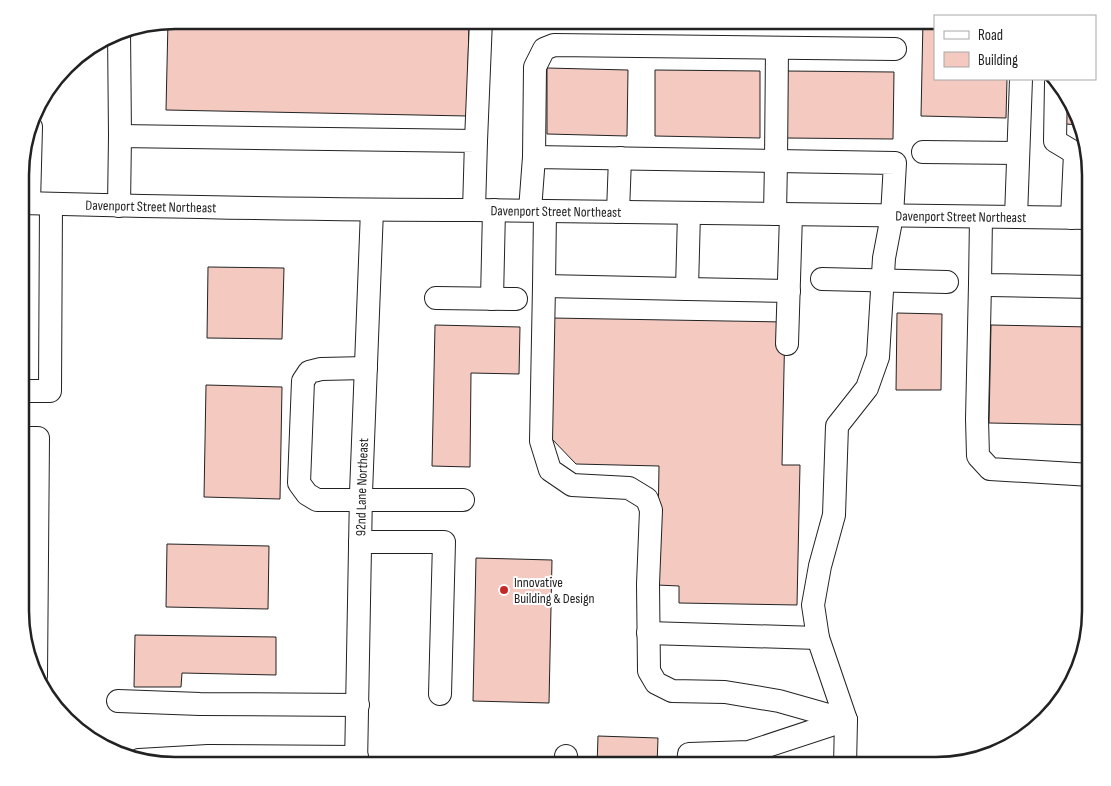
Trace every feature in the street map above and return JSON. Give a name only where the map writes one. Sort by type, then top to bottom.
[{"type":"street","points":[[480,29],[476,141],[492,299]]},
{"type":"street","points":[[119,40],[119,206]]},
{"type":"street","points":[[846,720],[779,701],[725,692],[672,691],[656,683],[649,671],[648,584],[651,510],[646,499],[629,488],[572,485],[550,470],[541,441],[544,286],[534,157],[535,67],[544,49],[554,45],[895,49]]},
{"type":"street","points":[[777,48],[776,161],[783,214],[789,291],[787,344]]},
{"type":"street","points":[[1016,217],[1021,80]]},
{"type":"street","points":[[1056,91],[1055,141],[1081,153]]},
{"type":"street","points":[[120,136],[476,141]]},
{"type":"street","points":[[29,391],[50,391],[34,203],[32,147]]},
{"type":"street","points":[[923,152],[1018,154]]},
{"type":"street","points":[[1081,155],[1081,218]]},
{"type":"street","points":[[534,157],[895,163],[892,216],[884,258],[878,357],[867,388],[837,426],[834,515],[820,566],[813,605],[818,638],[846,720],[845,757]]},
{"type":"street","points":[[618,212],[620,158]]},
{"type":"street","name":"Davenport Street Northeast","points":[[34,203],[372,210],[1081,218]]},
{"type":"street","name":"92nd Lane Northeast","points":[[357,757],[361,500],[372,210]]},
{"type":"street","points":[[686,289],[688,213]]},
{"type":"street","points":[[981,217],[978,456],[990,469],[1082,474]]},
{"type":"street","points":[[822,279],[947,282]]},
{"type":"street","points":[[980,284],[1082,287]]},
{"type":"street","points":[[544,286],[789,291]]},
{"type":"street","points":[[436,298],[516,299]]},
{"type":"street","points":[[366,368],[320,368],[309,372],[302,381],[299,483],[307,494],[317,500],[463,500]]},
{"type":"street","points":[[29,438],[38,438],[36,658]]},
{"type":"street","points":[[360,542],[444,542],[440,694]]},
{"type":"street","points":[[648,633],[818,638]]},
{"type":"street","points":[[118,701],[200,704],[358,705]]},
{"type":"street","points":[[689,757],[689,754],[749,752],[768,756],[846,720]]},
{"type":"street","points":[[190,757],[238,757]]},
{"type":"building","points":[[168,29],[469,29],[467,116],[166,110]]},
{"type":"building","points":[[923,29],[934,29],[934,80],[1007,80],[1006,118],[921,116]]},
{"type":"building","points":[[547,68],[628,70],[627,136],[547,134]]},
{"type":"building","points":[[655,70],[760,71],[760,138],[655,136]]},
{"type":"building","points":[[787,71],[894,72],[893,139],[786,138]]},
{"type":"building","points":[[1066,108],[1073,124],[1066,124]]},
{"type":"building","points":[[208,267],[284,268],[282,339],[207,338]]},
{"type":"building","points":[[897,313],[942,314],[941,390],[896,390]]},
{"type":"building","points":[[552,318],[785,322],[782,465],[800,465],[797,605],[679,603],[679,586],[657,585],[659,466],[576,464],[550,437]]},
{"type":"building","points":[[435,325],[520,327],[519,374],[471,373],[470,467],[432,466]]},
{"type":"building","points":[[991,325],[1082,327],[1082,425],[989,423]]},
{"type":"building","points":[[206,385],[282,387],[280,499],[204,497]]},
{"type":"building","points":[[167,544],[269,546],[268,609],[166,607]]},
{"type":"building","points":[[476,558],[552,560],[549,703],[473,701]]},
{"type":"building","points":[[135,635],[276,637],[276,675],[182,673],[181,687],[134,687]]},
{"type":"building","points":[[598,736],[658,738],[657,757],[597,757]]},
{"type":"place","name":"Innovative Building & Design","points":[[504,590]]}]
